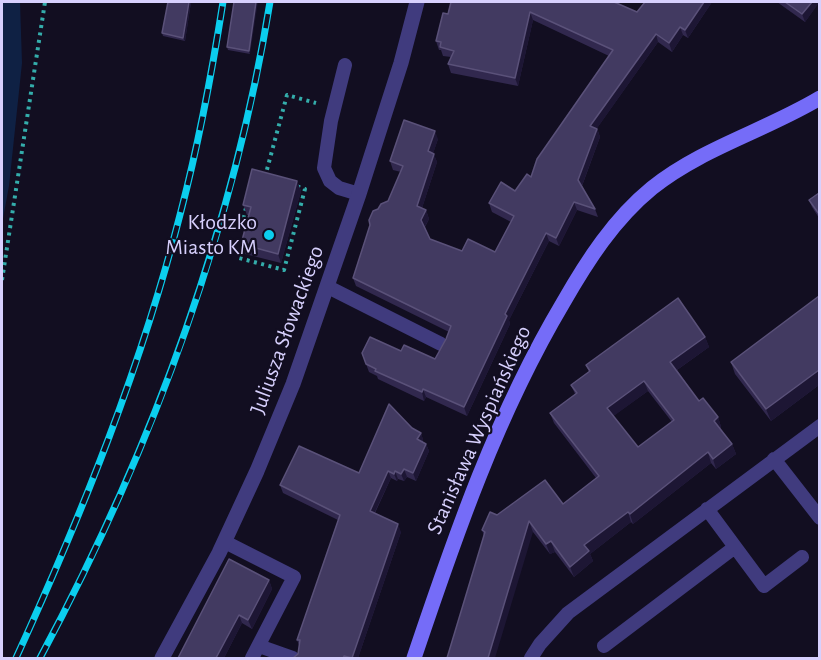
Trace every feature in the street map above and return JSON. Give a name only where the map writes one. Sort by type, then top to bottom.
[{"type":"main road","name":"Stanisława Wyspiańskiego","points":[[414,658],[450,550],[507,409],[541,339],[588,260],[612,228],[652,188],[710,150],[798,111],[819,98]]},
{"type":"street","name":"Juliusza Słowackiego","points":[[162,658],[225,542],[293,384],[359,194],[401,63],[417,2]]},
{"type":"lane","points":[[345,66],[325,152],[324,168],[330,181],[339,188],[359,194]]},
{"type":"lane","points":[[328,287],[441,344]]},
{"type":"lane","points":[[531,658],[567,613],[819,426]]},
{"type":"lane","points":[[774,459],[819,518]]},
{"type":"lane","points":[[707,509],[764,586],[802,557]]},
{"type":"lane","points":[[225,542],[294,577],[252,658]]},
{"type":"lane","points":[[604,646],[735,547]]},
{"type":"lane","points":[[259,646],[293,658]]},
{"type":"path","points":[[2,280],[45,2]]},
{"type":"path","points":[[266,177],[287,95],[334,109]]},
{"type":"path","points":[[254,174],[275,180]]},
{"type":"path","points":[[244,240],[239,258],[284,270],[305,189],[285,183]]},
{"type":"path","points":[[247,230],[249,221],[243,219],[248,197]]},
{"type":"water","points":[[2,2],[20,2],[22,63],[9,186],[2,224]]},
{"type":"building","points":[[168,2],[189,2],[183,38],[162,33]]},
{"type":"building","points":[[234,2],[256,2],[249,51],[227,47]]},
{"type":"building","points":[[451,2],[614,2],[637,12],[645,2],[704,2],[685,30],[680,27],[669,43],[656,34],[590,126],[597,129],[578,180],[595,209],[574,202],[556,238],[546,233],[505,314],[507,316],[464,407],[423,389],[422,392],[375,371],[376,369],[366,364],[362,353],[370,337],[401,351],[404,345],[435,359],[451,326],[353,278],[373,211],[388,201],[403,166],[390,161],[404,120],[435,131],[428,151],[434,154],[417,206],[426,210],[421,220],[430,239],[462,251],[468,239],[495,252],[514,216],[489,203],[501,182],[515,191],[527,174],[531,177],[537,159],[613,50],[530,12],[515,78],[448,64],[454,51],[440,47],[441,42],[436,41],[443,13],[448,14]]},
{"type":"building","points":[[785,2],[812,2],[802,14]]},
{"type":"building","name":"Kłodzko Miasto KM","points":[[252,169],[297,181],[278,254],[241,244],[251,207],[243,205]]},
{"type":"building","points":[[819,193],[819,214],[809,200]]},
{"type":"building","points":[[819,296],[819,370],[766,409],[731,362]]},
{"type":"building","points":[[678,298],[705,337],[670,362],[699,401],[703,398],[718,417],[714,421],[732,444],[713,459],[708,452],[630,514],[628,512],[584,545],[589,551],[570,567],[551,541],[546,544],[529,521],[488,658],[447,658],[485,532],[482,530],[490,512],[497,515],[545,480],[563,504],[599,476],[550,413],[577,393],[571,385],[590,371],[586,365]],"holes":[[[644,381],[674,420],[638,447],[607,408]]]},
{"type":"building","points":[[389,404],[412,428],[421,433],[417,439],[426,444],[413,473],[404,469],[401,474],[388,471],[370,511],[398,524],[352,658],[344,656],[343,658],[293,658],[298,654],[300,640],[297,640],[340,515],[280,485],[299,446],[359,473]]},
{"type":"building","points":[[229,559],[269,580],[248,620],[239,615],[216,658],[178,658]]},
{"type":"railway","points":[[16,658],[87,494],[148,326],[194,159],[223,2]]},
{"type":"railway","points":[[40,658],[117,501],[152,421],[182,340],[210,257],[234,174],[254,89],[270,2]]},
{"type":"place","name":"Kłodzko Miasto KM","points":[[269,235]]}]
